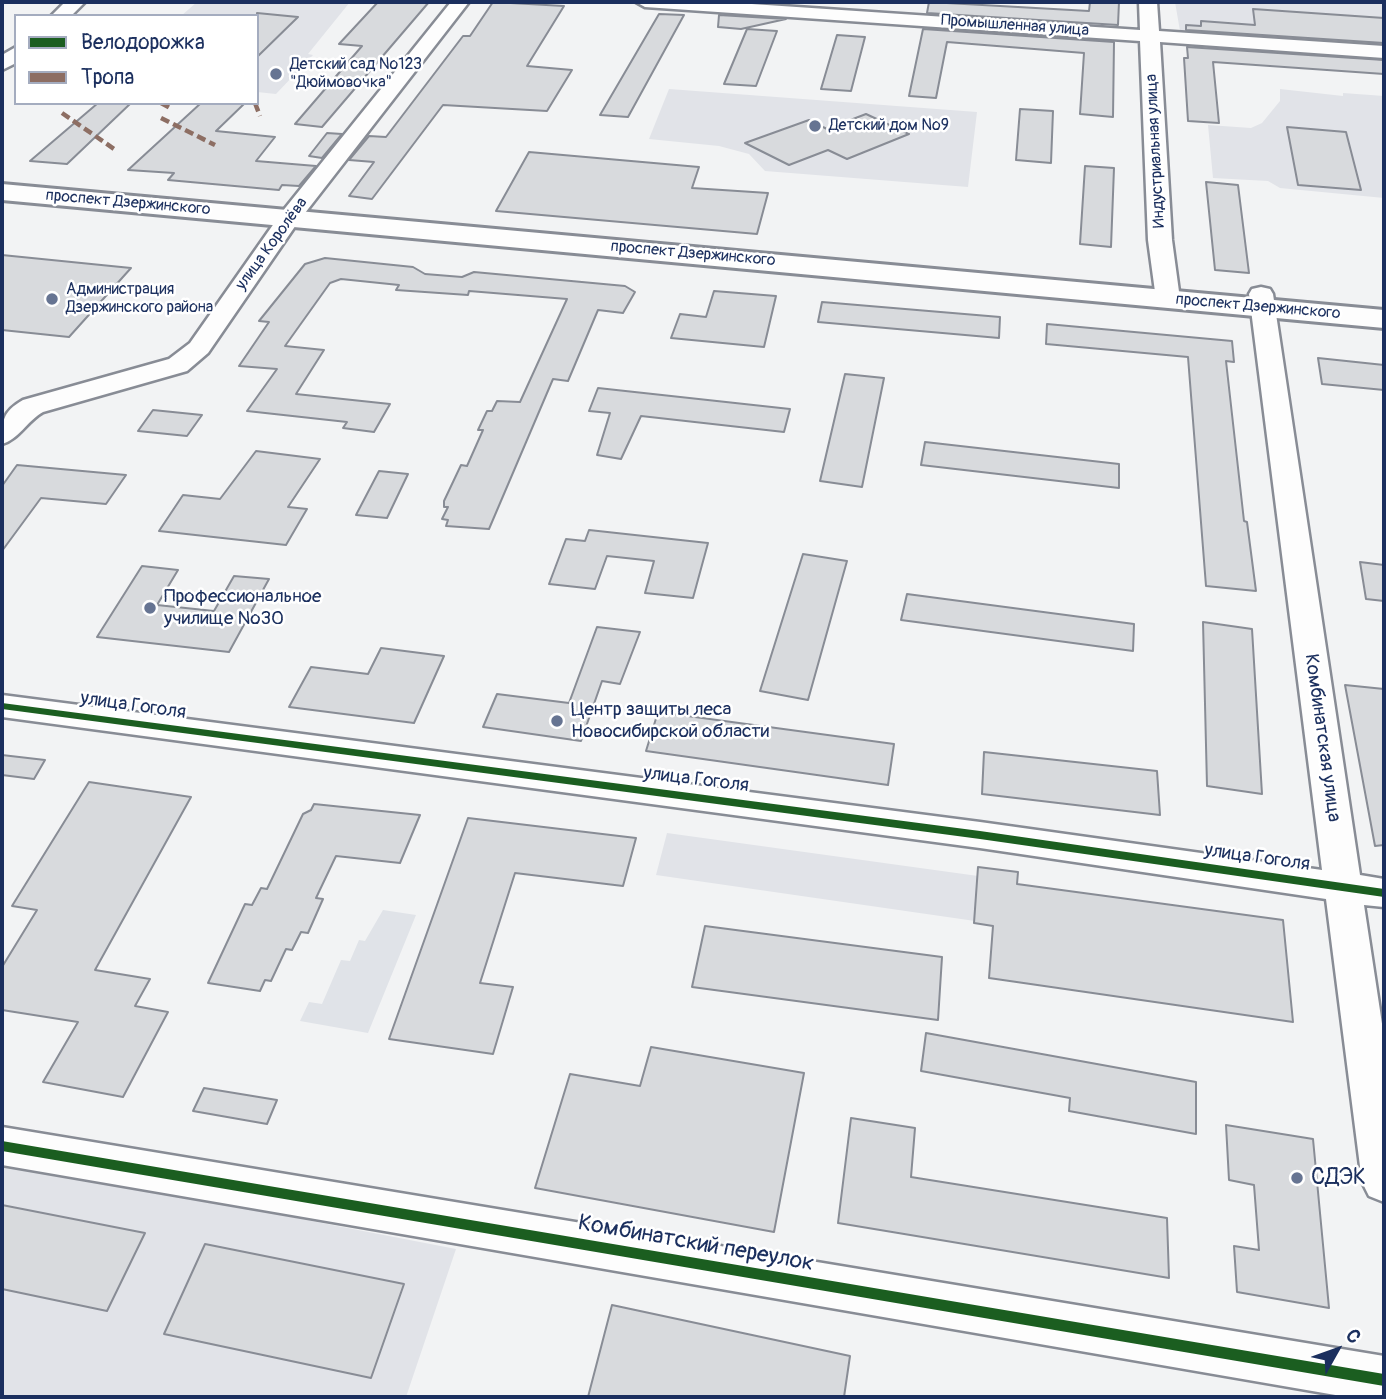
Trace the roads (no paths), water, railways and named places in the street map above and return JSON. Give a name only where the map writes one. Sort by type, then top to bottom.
[{"type":"main road","name":"проспект Дзержинского","points":[[2,180],[294,212],[1167,293],[1262,301],[1384,305]]},
{"type":"main road","name":"проспект Дзержинского","points":[[2,192],[294,212]]},
{"type":"main road","name":"проспект Дзержинского","points":[[1262,301],[1384,319]]},
{"type":"street","points":[[62,14],[76,2]]},
{"type":"street","name":"улица Королёва","points":[[2,436],[10,413],[178,365],[199,348],[294,212],[460,2]]},
{"type":"street","name":"Промышленная улица","points":[[645,2],[1384,52]]},
{"type":"street","name":"Индустриальная улица","points":[[1148,2],[1160,240],[1167,293]]},
{"type":"street","name":"Комбинатская улица","points":[[1262,301],[1384,1182]]},
{"type":"street","name":"улица Гоголя","points":[[2,706],[966,833],[1384,893]]},
{"type":"street","name":"Комбинатский переулок","points":[[2,1146],[1384,1380]]},
{"type":"place","name":"Детский сад №123 \"Дюймовочка\"","points":[[276,74]]},
{"type":"place","name":"Детский дом №9","points":[[815,126]]},
{"type":"place","name":"Администрация Дзержинского района","points":[[52,299]]},
{"type":"place","name":"Профессиональное училище №30","points":[[150,608]]},
{"type":"place","name":"Центр защиты леса Новосибирской области","points":[[557,721]]},
{"type":"place","name":"СДЭК","points":[[1297,1178]]}]
